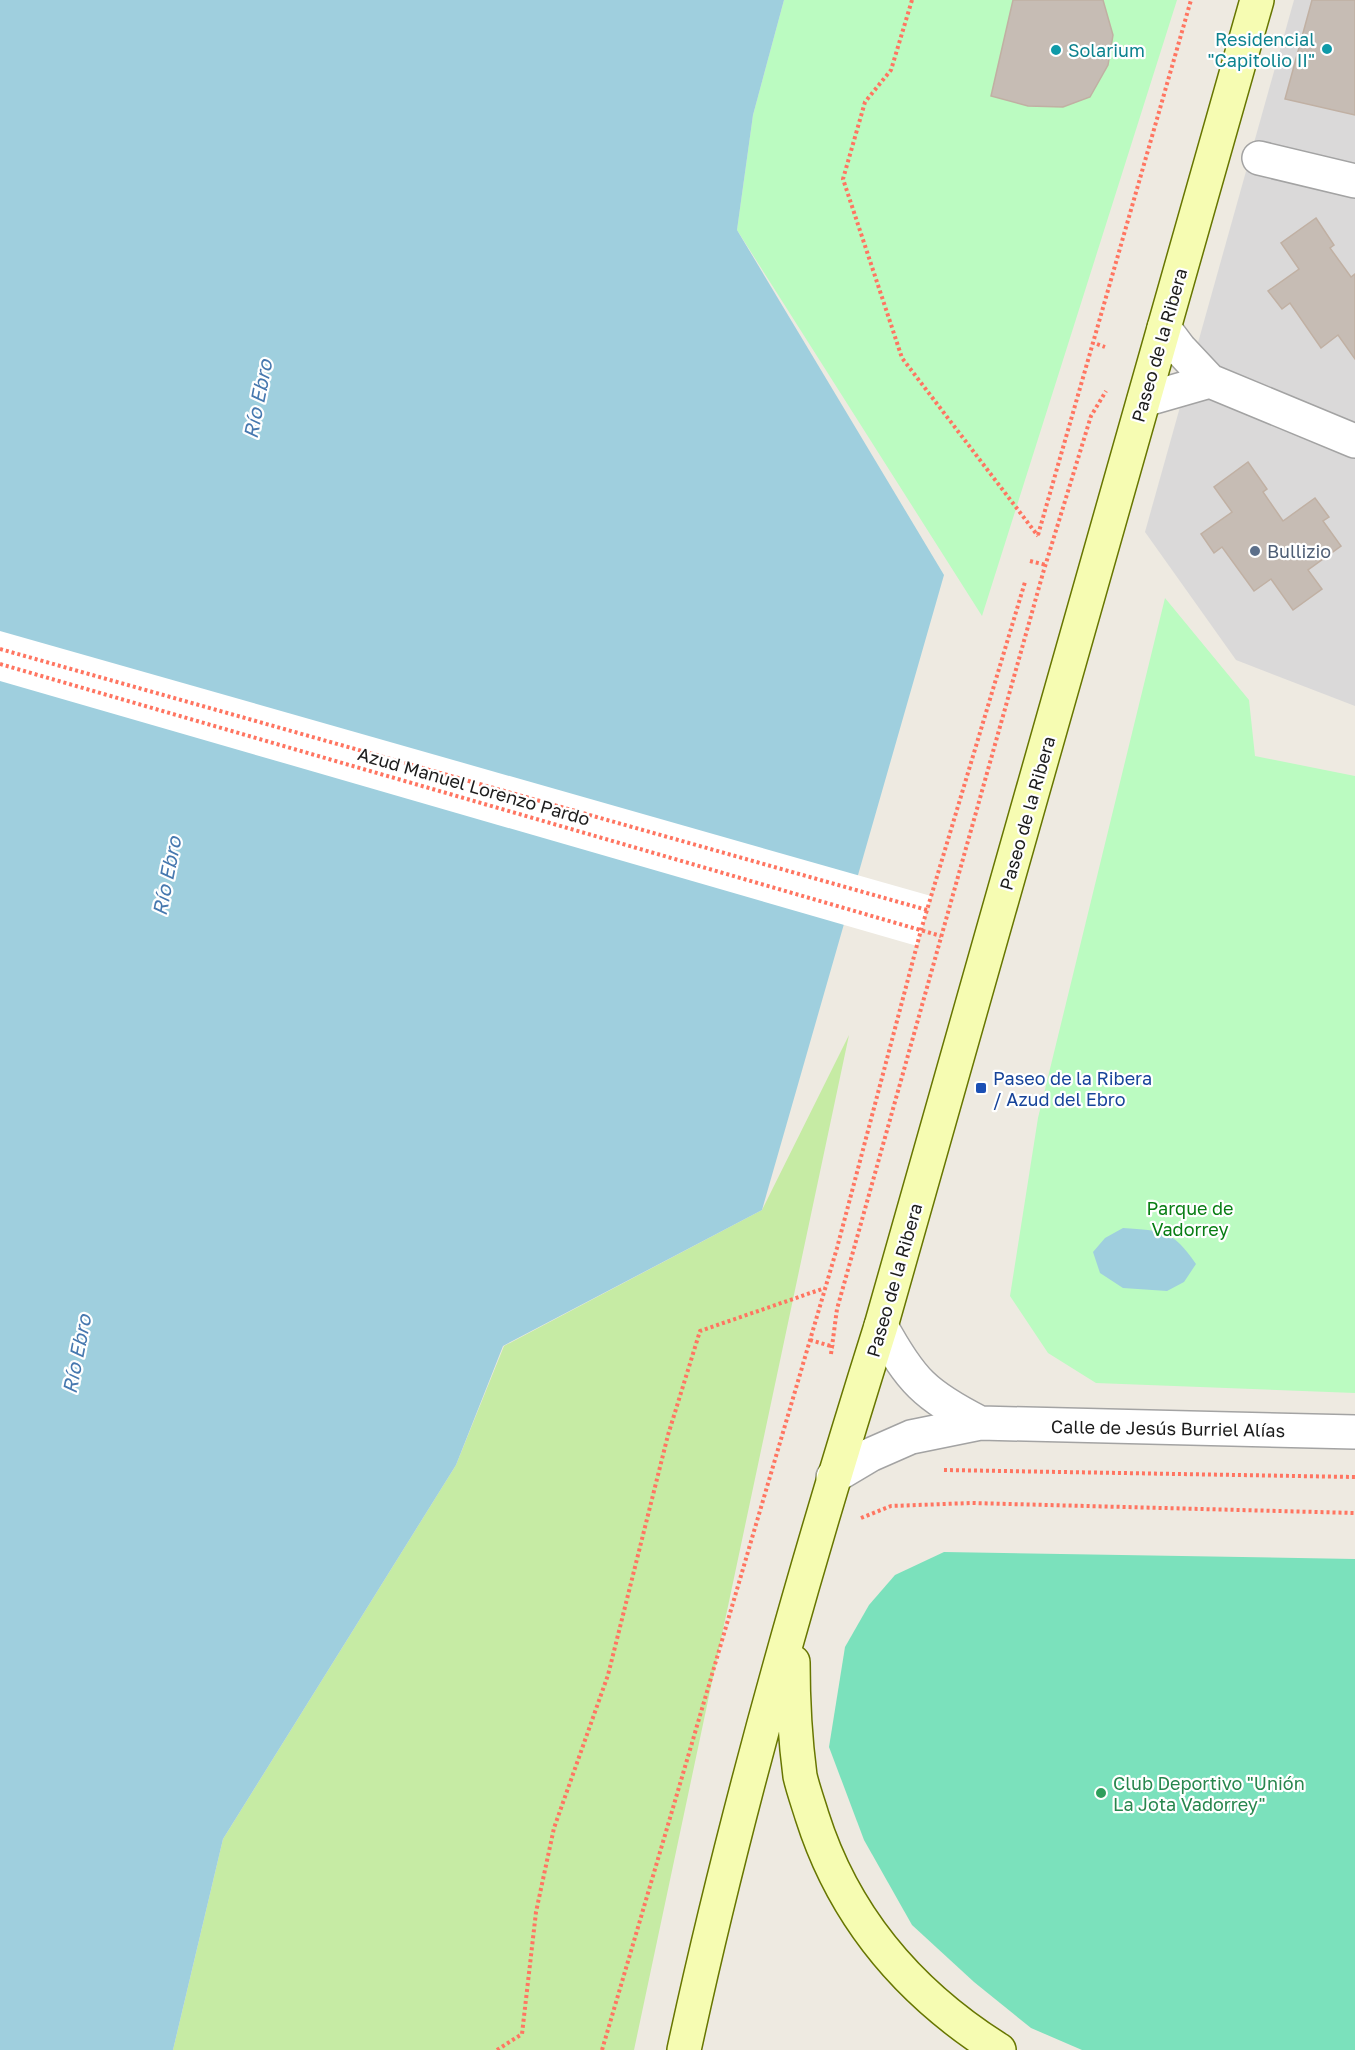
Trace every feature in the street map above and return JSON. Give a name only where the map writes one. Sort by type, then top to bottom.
[{"type":"main road","name":"Paseo de la Ribera","points":[[793,1624],[833,1478],[881,1326],[1257,0]]},
{"type":"main road","points":[[684,2050],[710,1931],[752,1767],[793,1624]]},
{"type":"main road","points":[[793,1624],[793,1700],[801,1778],[818,1836],[849,1904],[885,1952],[929,2000],[962,2027],[999,2050]]},
{"type":"street","points":[[1258,158],[1355,181]]},
{"type":"street","points":[[1164,328],[1210,381],[1355,441]]},
{"type":"street","points":[[1144,400],[1210,381]]},
{"type":"street","name":"Calle de Jesús Burriel Alías","points":[[881,1326],[896,1353],[922,1388],[947,1406],[980,1423]]},
{"type":"street","name":"Calle de Jesús Burriel Alías","points":[[833,1478],[870,1455],[911,1437],[980,1423],[1355,1432]]},
{"type":"path","points":[[912,0],[891,70],[865,102],[843,179],[902,358],[1038,536],[1191,0]]},
{"type":"path","points":[[1097,344],[1105,347]]},
{"type":"path","points":[[830,1362],[837,1309],[1046,565],[1090,416],[1107,388]]},
{"type":"path","points":[[1030,561],[1046,565]]},
{"type":"path","points":[[602,2050],[825,1288],[921,930],[1024,582]]},
{"type":"path","name":"Azud Manuel Lorenzo Pardo","points":[[0,649],[927,910]]},
{"type":"path","name":"Azud Manuel Lorenzo Pardo","points":[[0,664],[941,936]]},
{"type":"path","points":[[497,2050],[522,2034],[536,1912],[554,1827],[608,1675],[668,1435],[700,1331],[825,1288]]},
{"type":"path","points":[[810,1340],[843,1350]]},
{"type":"path","points":[[938,1470],[1355,1477]]},
{"type":"path","points":[[820,1524],[847,1529],[857,1520],[891,1506],[971,1503],[1355,1514]]},
{"type":"shaded area","points":[[1294,0],[1355,0],[1355,706],[1236,660],[1145,532]]},
{"type":"green space","points":[[784,0],[1177,0],[982,616],[737,230],[753,115]]},
{"type":"green space","name":"Parque de Vadorrey","points":[[1165,598],[1249,700],[1255,756],[1355,776],[1355,1393],[1096,1383],[1048,1353],[1010,1296],[1038,1118]]},
{"type":"green space","points":[[849,1035],[634,2050],[173,2050],[223,1839],[456,1465],[504,1346],[762,1210]]},
{"type":"green space","name":"Club Deportivo \"Unión La Jota Vadorrey\"","points":[[944,1552],[1355,1559],[1355,2050],[1082,2050],[1031,2028],[974,1982],[912,1925],[864,1840],[829,1747],[845,1647],[869,1605],[895,1575]]},
{"type":"water","name":"Río Ebro","points":[[0,0],[784,0],[753,115],[737,230],[944,575],[762,1210],[503,1346],[456,1465],[223,1839],[173,2050],[0,2050]]},
{"type":"water","points":[[1123,1228],[1157,1231],[1180,1244],[1196,1264],[1184,1282],[1167,1291],[1123,1288],[1100,1273],[1093,1252],[1105,1238]]},
{"type":"pier","points":[[0,631],[931,896],[917,946],[0,681]]},
{"type":"building","name":"Solarium","points":[[1013,0],[1103,0],[1113,35],[1108,65],[1090,97],[1063,107],[1028,106],[991,96]]},
{"type":"building","name":"Residencial \"Capitolio II\"","points":[[1312,0],[1355,0],[1355,115],[1285,99]]},
{"type":"building","points":[[1316,218],[1334,245],[1330,248],[1351,277],[1355,274],[1355,359],[1338,335],[1321,348],[1290,303],[1282,309],[1268,291],[1299,269],[1281,243]]},
{"type":"building","points":[[1248,462],[1267,489],[1263,492],[1283,521],[1315,498],[1329,517],[1323,521],[1341,546],[1308,570],[1322,589],[1293,610],[1271,579],[1254,591],[1222,547],[1214,553],[1201,534],[1232,512],[1214,487]]},
{"type":"place","name":"Residencial \"Capitolio II\"","points":[[1327,49]]},
{"type":"place","name":"Solarium","points":[[1056,50]]},
{"type":"place","name":"Bullizio","points":[[1255,551]]},
{"type":"place","name":"Paseo de la Ribera / Azud del Ebro","points":[[981,1088]]},
{"type":"place","name":"Club Deportivo \"Unión La Jota Vadorrey\"","points":[[1101,1793]]}]
